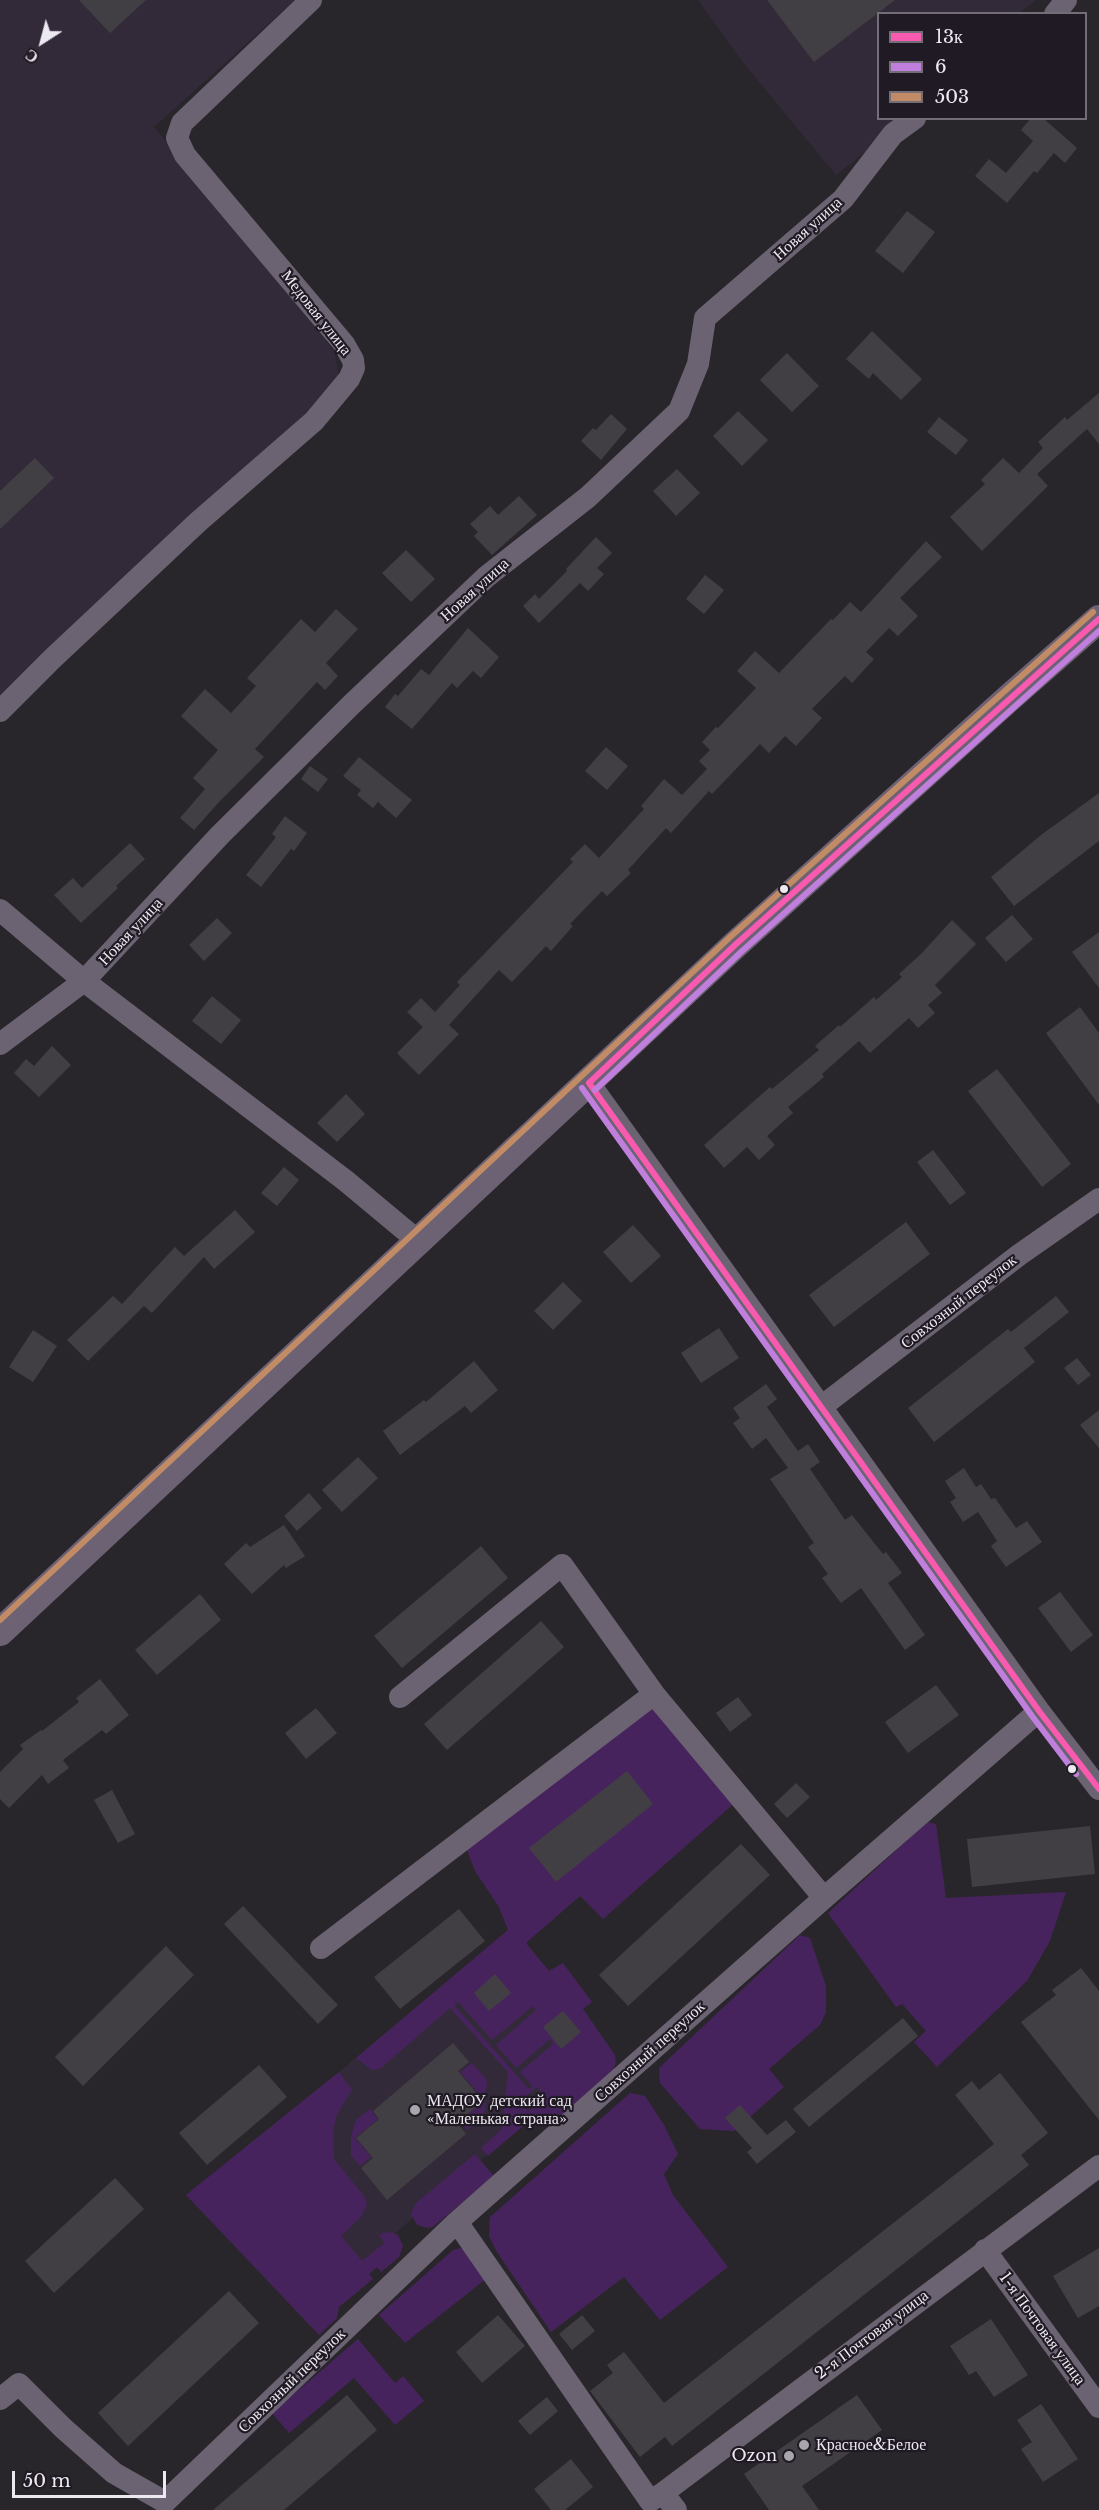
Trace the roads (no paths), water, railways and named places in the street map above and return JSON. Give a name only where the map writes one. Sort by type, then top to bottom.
[{"type":"main road","points":[[0,1632],[735,945],[1099,619]]},
{"type":"street","name":"Медовая улица","points":[[0,711],[191,529],[315,421],[349,379],[354,368],[353,360],[344,344],[185,154],[177,138],[182,123],[312,0]]},
{"type":"street","points":[[1057,12],[1066,0]]},
{"type":"street","name":"Новая улица","points":[[0,1044],[84,981],[220,835],[351,705],[486,578],[588,497],[679,411],[698,364],[705,318],[837,206],[874,162],[893,134],[912,120]]},
{"type":"street","points":[[0,910],[84,981],[346,1181],[418,1241]]},
{"type":"street","points":[[589,1083],[1039,1711],[1099,1789]]},
{"type":"street","name":"Совхозный переулок","points":[[821,1407],[1019,1255],[1099,1199]]},
{"type":"street","points":[[400,1698],[562,1565],[654,1694],[824,1898]]},
{"type":"street","points":[[321,1948],[654,1694]]},
{"type":"street","name":"Совхозный переулок","points":[[0,2399],[19,2384],[63,2428],[114,2473],[165,2502],[457,2222],[1039,1711]]},
{"type":"street","name":"2-я Почтовая улица","points":[[669,2501],[985,2250],[1099,2166]]},
{"type":"street","points":[[457,2222],[650,2501],[669,2501]]},
{"type":"street","name":"1-я Почтовая улица","points":[[985,2250],[1099,2407]]},
{"type":"place","name":"МАДОУ детский сад «Маленькая страна»","points":[[415,2110]]},
{"type":"place","name":"Красное&Белое","points":[[804,2445]]},
{"type":"place","name":"Ozon","points":[[789,2456]]}]
